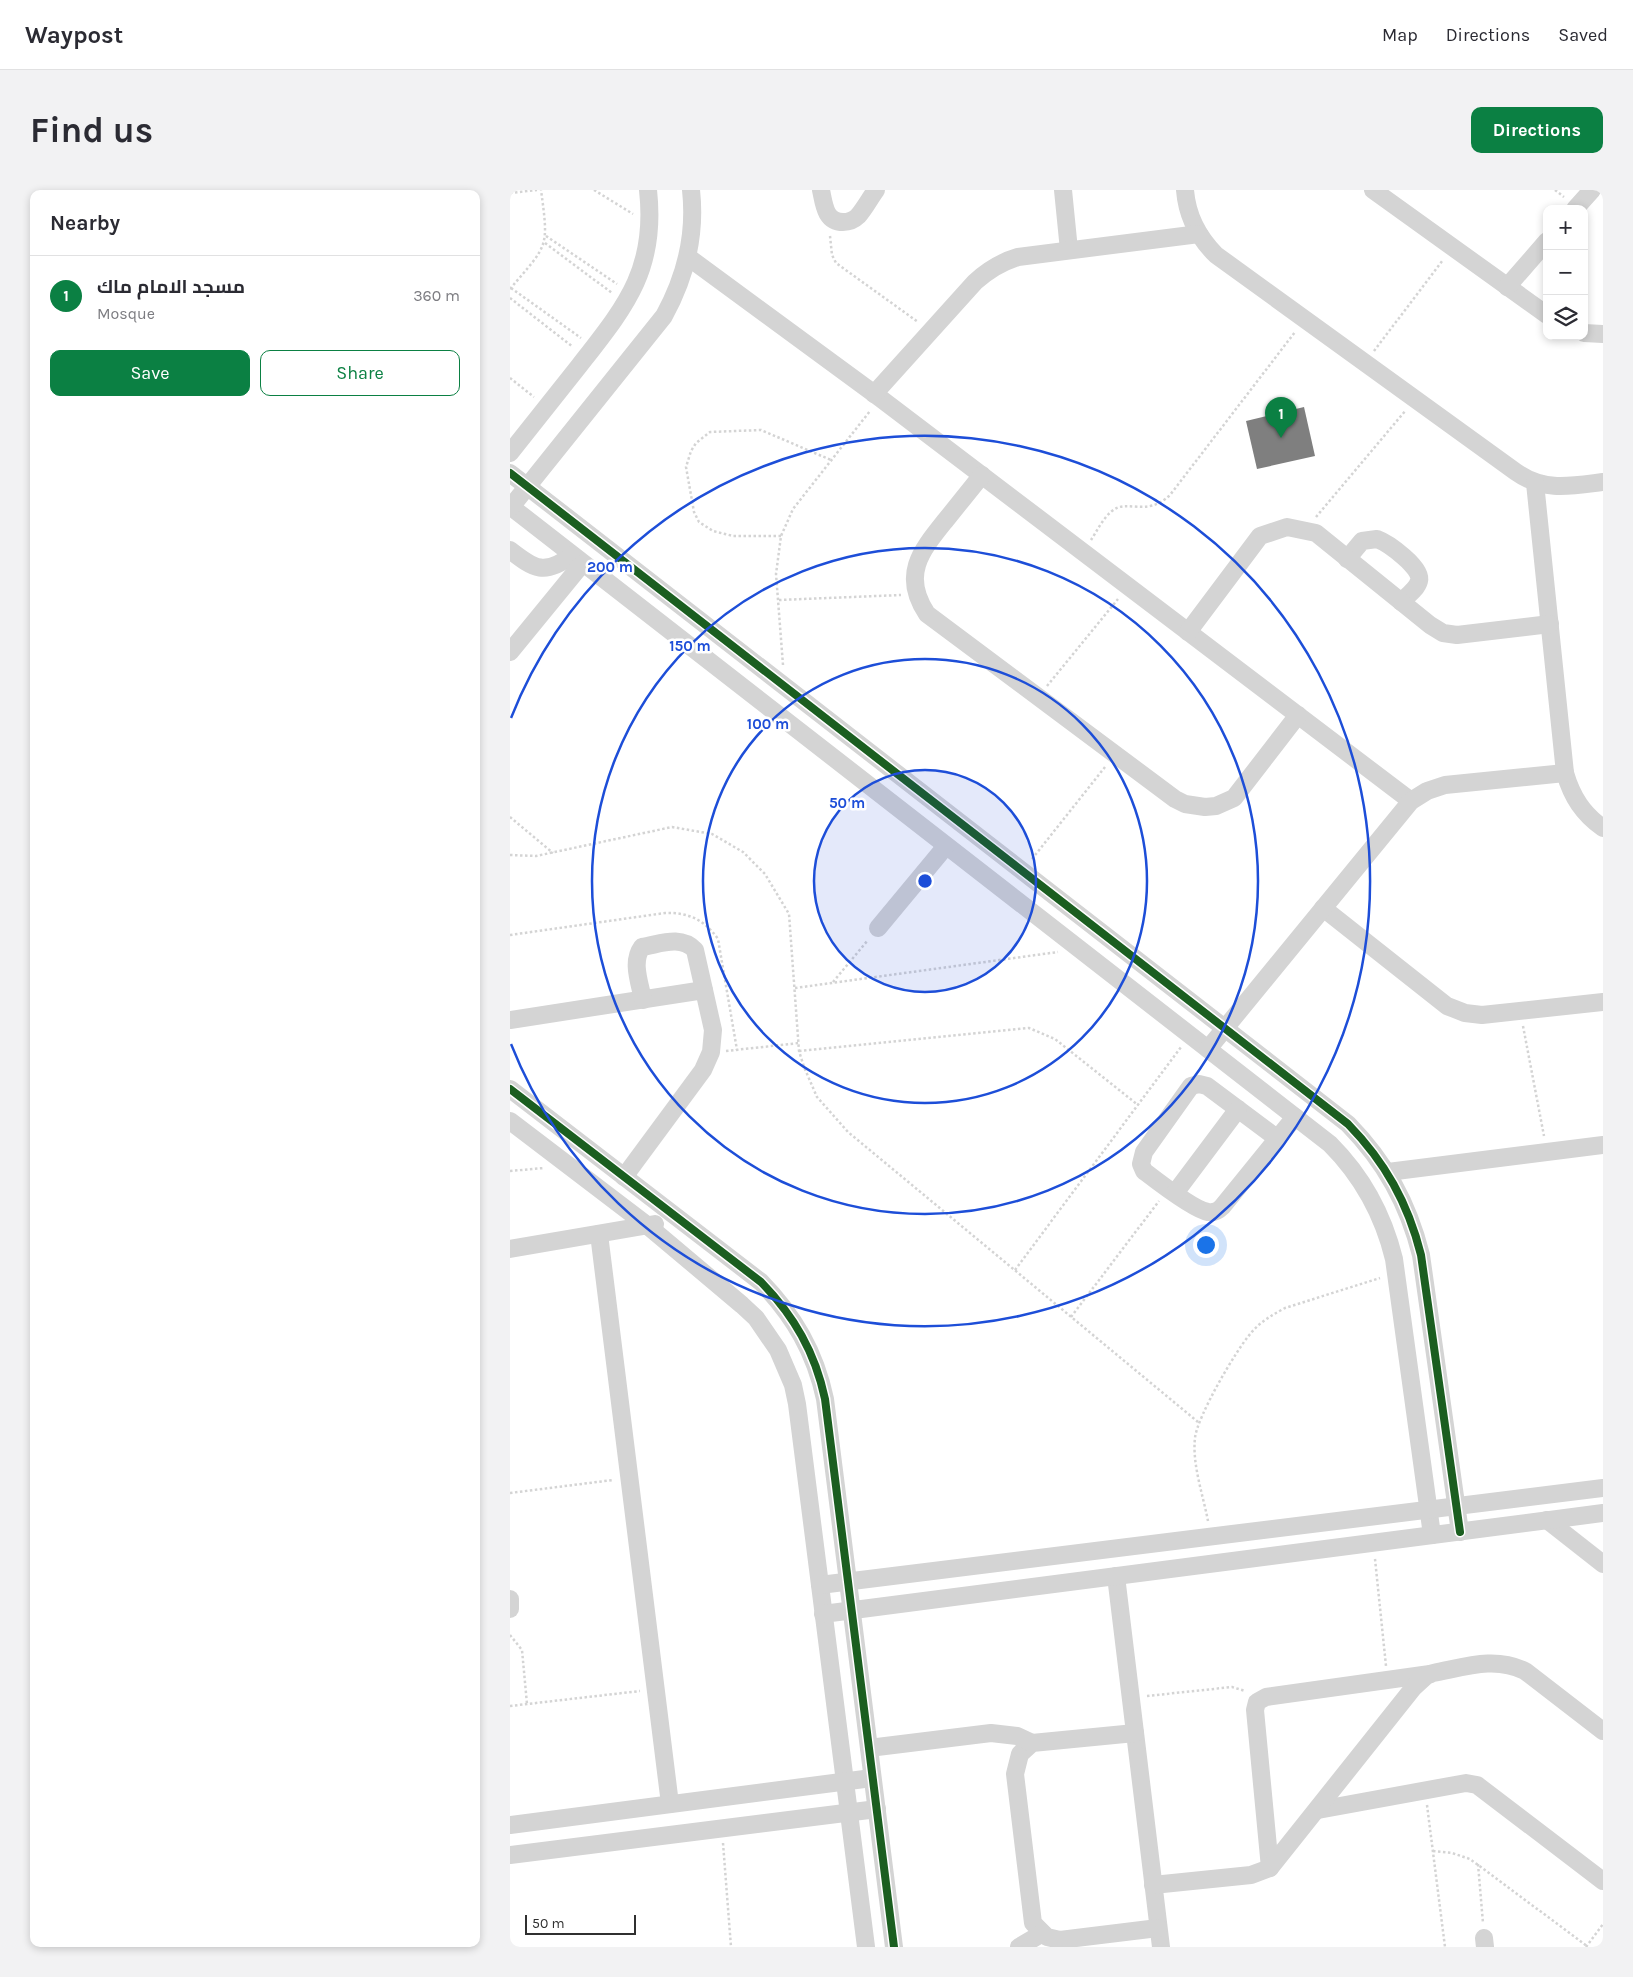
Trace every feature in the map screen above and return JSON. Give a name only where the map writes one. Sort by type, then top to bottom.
[{"type":"street","points":[[510,453],[590,352],[629,299],[644,261],[649,224],[648,190]]},
{"type":"street","points":[[691,190],[692,221],[688,257],[672,302],[656,329],[510,506],[1330,1144],[1366,1186],[1385,1226],[1396,1273],[1432,1535]]},
{"type":"street","points":[[821,190],[825,211],[835,220],[848,222],[854,219],[876,190]]},
{"type":"street","points":[[1063,190],[1069,250]]},
{"type":"street","points":[[1185,190],[1188,208],[1199,234],[1216,255],[1521,476],[1536,484],[1557,487],[1603,482]]},
{"type":"street","points":[[1372,190],[1543,311]]},
{"type":"street","points":[[1579,205],[1592,190]]},
{"type":"street","points":[[877,396],[975,282],[994,266],[1018,257],[1199,234]]},
{"type":"street","points":[[1508,287],[1543,247]]},
{"type":"street","points":[[688,257],[982,475],[1411,801]]},
{"type":"street","points":[[1588,333],[1603,334]]},
{"type":"street","points":[[510,473],[1348,1124],[1363,1139],[1388,1172],[1407,1210],[1420,1255],[1460,1532]]},
{"type":"street","points":[[982,475],[921,551],[916,572],[917,594],[927,614],[1175,799],[1195,806],[1216,806],[1234,798],[1298,715]]},
{"type":"street","points":[[1536,484],[1565,773],[1578,803],[1592,820],[1603,828]]},
{"type":"street","points":[[1188,632],[1260,536],[1287,528],[1316,533],[1436,630],[1450,635],[1550,624]]},
{"type":"street","points":[[1347,559],[1362,541],[1377,539],[1416,567],[1419,581],[1401,602]]},
{"type":"street","points":[[510,550],[530,566],[542,568],[577,559]]},
{"type":"street","points":[[510,652],[577,559]]},
{"type":"street","points":[[1208,1049],[1411,801],[1427,791],[1444,785],[1565,773]]},
{"type":"street","points":[[895,806],[912,785]]},
{"type":"street","points":[[878,928],[946,846]]},
{"type":"street","points":[[1323,908],[1447,1006],[1473,1015],[1520,1012],[1603,1002]]},
{"type":"street","points":[[624,1177],[703,1070],[711,1052],[713,1030],[695,950],[687,943],[677,940],[642,948],[636,962],[643,1000]]},
{"type":"street","points":[[510,1020],[704,990]]},
{"type":"street","points":[[1278,1138],[1207,1086],[1199,1084],[1191,1086],[1141,1158],[1144,1172],[1205,1212],[1217,1211],[1278,1138],[1295,1116]]},
{"type":"street","points":[[510,1089],[755,1278],[777,1298],[795,1322],[812,1356],[825,1398],[894,1947]]},
{"type":"street","points":[[1172,1191],[1238,1109]]},
{"type":"street","points":[[510,1121],[648,1226],[742,1305],[756,1318],[778,1350],[793,1385],[797,1404],[866,1947]]},
{"type":"street","points":[[1388,1172],[1603,1145]]},
{"type":"street","points":[[1585,1147],[1603,1159]]},
{"type":"street","points":[[510,1249],[681,1220]]},
{"type":"street","points":[[599,1234],[670,1804]]},
{"type":"street","points":[[820,1585],[1603,1488]]},
{"type":"street","points":[[824,1614],[1603,1513]]},
{"type":"street","points":[[1547,1520],[1603,1564]]},
{"type":"street","points":[[1116,1576],[1161,1947]]},
{"type":"street","points":[[510,1599],[510,1609]]},
{"type":"street","points":[[1270,1868],[1255,1710],[1257,1702],[1266,1696],[1387,1680],[1488,1663],[1507,1663],[1525,1671],[1603,1731]]},
{"type":"street","points":[[1154,1885],[1258,1874],[1270,1868],[1419,1681],[1433,1673]]},
{"type":"street","points":[[869,1748],[991,1733],[1017,1736],[1032,1743],[1135,1733]]},
{"type":"street","points":[[1032,1743],[1020,1754],[1016,1774],[1033,1923],[1041,1934],[1060,1940],[1158,1928]]},
{"type":"street","points":[[510,1825],[872,1778]]},
{"type":"street","points":[[1318,1810],[1466,1783],[1482,1788],[1603,1881]]},
{"type":"street","points":[[510,1855],[876,1809]]},
{"type":"street","points":[[1019,1947],[1041,1934]]},
{"type":"path","points":[[510,193],[537,190]]},
{"type":"path","points":[[541,190],[546,236],[545,243],[539,255],[511,288],[590,352]]},
{"type":"path","points":[[594,190],[649,224]]},
{"type":"path","points":[[835,220],[831,228],[830,245],[836,263],[931,331]]},
{"type":"path","points":[[546,236],[629,299]]},
{"type":"path","points":[[545,243],[629,299]]},
{"type":"path","points":[[1364,363],[1453,247]]},
{"type":"path","points":[[510,298],[590,352]]},
{"type":"path","points":[[1083,552],[1112,510],[1123,506],[1147,508],[1160,503],[1170,496],[1305,319]]},
{"type":"path","points":[[510,378],[547,407]]},
{"type":"path","points":[[785,687],[776,561],[781,536],[794,509],[877,396]]},
{"type":"path","points":[[1306,530],[1415,399]]},
{"type":"path","points":[[781,536],[733,536],[713,531],[699,522],[694,512],[686,467],[691,451],[702,437],[710,432],[753,429],[771,432],[831,460]]},
{"type":"path","points":[[1038,696],[1129,586]]},
{"type":"path","points":[[779,600],[917,594]]},
{"type":"path","points":[[1022,871],[1115,754]]},
{"type":"path","points":[[510,817],[553,853]]},
{"type":"path","points":[[510,855],[536,856],[672,828],[699,830],[722,839],[754,863],[782,900],[789,914],[799,1051],[810,1082],[836,1121],[1198,1422]]},
{"type":"path","points":[[832,983],[878,928]]},
{"type":"path","points":[[795,988],[1080,950]]},
{"type":"path","points":[[1520,1012],[1547,1152]]},
{"type":"path","points":[[799,1051],[1029,1028],[1055,1039],[1138,1105]]},
{"type":"path","points":[[1015,1270],[1190,1035]]},
{"type":"path","points":[[711,1052],[799,1043]]},
{"type":"path","points":[[510,1171],[568,1165]]},
{"type":"path","points":[[1071,1317],[1172,1191]]},
{"type":"path","points":[[1210,1537],[1194,1447],[1198,1422],[1250,1334],[1272,1315],[1284,1308],[1396,1273]]},
{"type":"path","points":[[510,1493],[630,1478]]},
{"type":"path","points":[[1374,1543],[1387,1680]]},
{"type":"path","points":[[510,1635],[522,1650],[528,1704]]},
{"type":"path","points":[[1131,1698],[1232,1688],[1245,1691],[1257,1702]]},
{"type":"path","points":[[510,1706],[656,1690]]},
{"type":"path","points":[[1425,1791],[1445,1947]]},
{"type":"path","points":[[722,1829],[731,1947]]},
{"type":"path","points":[[1433,1851],[1461,1855],[1478,1864],[1586,1946],[1603,1924]]},
{"type":"path","points":[[1478,1864],[1484,1943]]},
{"type":"building","points":[[1304,407],[1315,456],[1257,469],[1246,421]]},
{"type":"cycle path","points":[[510,473],[1348,1124],[1361,1138],[1394,1184],[1416,1236],[1421,1255],[1460,1532]]},
{"type":"cycle path","points":[[510,1089],[761,1282],[784,1308],[809,1350],[825,1399],[894,1947]]},
{"type":"place","name":"مسجد الامام ماك","points":[[1281,438]]}]
